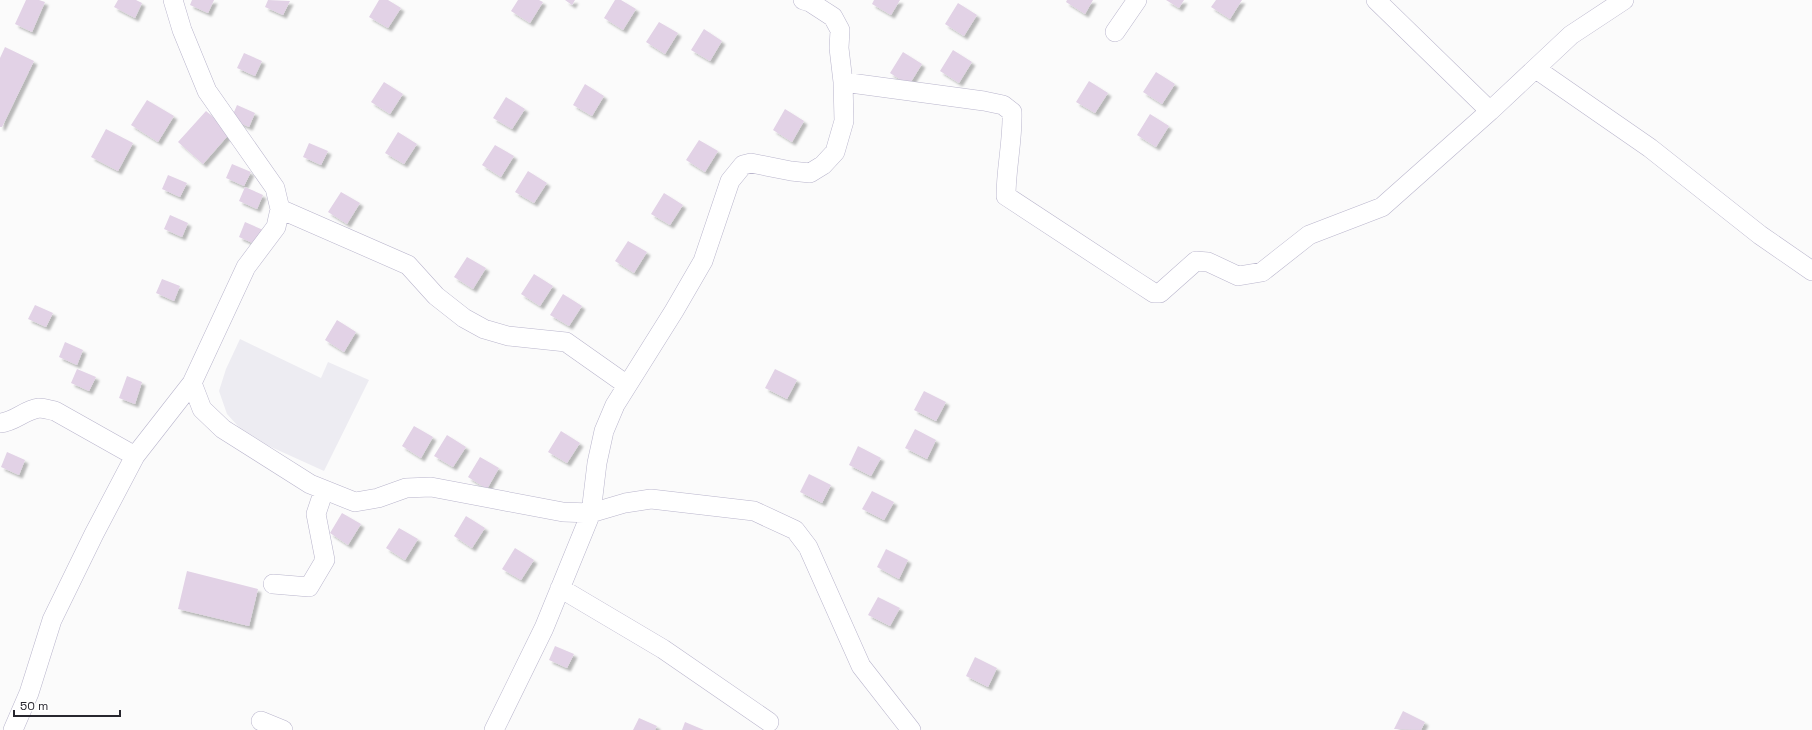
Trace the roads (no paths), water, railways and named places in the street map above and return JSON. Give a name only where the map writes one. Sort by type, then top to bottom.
[{"type":"street","points":[[13,730],[29,693],[52,620],[135,456],[192,384],[246,267],[276,227],[280,209],[275,188],[207,91],[182,30],[174,6],[158,0]]},
{"type":"street","points":[[494,730],[544,628],[591,513],[597,462],[604,431],[615,405],[674,311],[703,261],[730,182],[737,170],[742,165],[751,163],[791,171],[810,173],[823,165],[835,152],[844,121],[843,82],[839,48],[840,30],[833,17],[810,2],[803,0]]},
{"type":"street","points":[[1115,32],[1137,0]]},
{"type":"street","points":[[1376,0],[1490,111]]},
{"type":"street","points":[[843,82],[984,101],[1003,105],[1012,112],[1006,176],[1006,196],[1154,292],[1164,290],[1196,261],[1208,262],[1238,276],[1262,272],[1309,235],[1382,207],[1490,111],[1572,35],[1624,0]]},
{"type":"street","points":[[1536,68],[1650,148],[1760,235],[1812,270]]},
{"type":"street","points":[[280,209],[408,265],[436,296],[464,318],[484,329],[508,336],[566,342],[627,385]]},
{"type":"street","points":[[192,384],[202,408],[223,429],[310,484],[355,502],[378,498],[406,488],[431,487],[563,512],[591,513],[625,503],[651,499],[754,511],[795,530],[808,547],[861,666],[911,730]]},
{"type":"street","points":[[0,423],[9,422],[28,411],[40,408],[55,411],[135,456]]},
{"type":"street","points":[[273,584],[309,587],[326,560],[316,514],[324,490]]},
{"type":"street","points":[[560,588],[663,649],[769,722]]},
{"type":"street","points":[[262,721],[283,730]]}]
